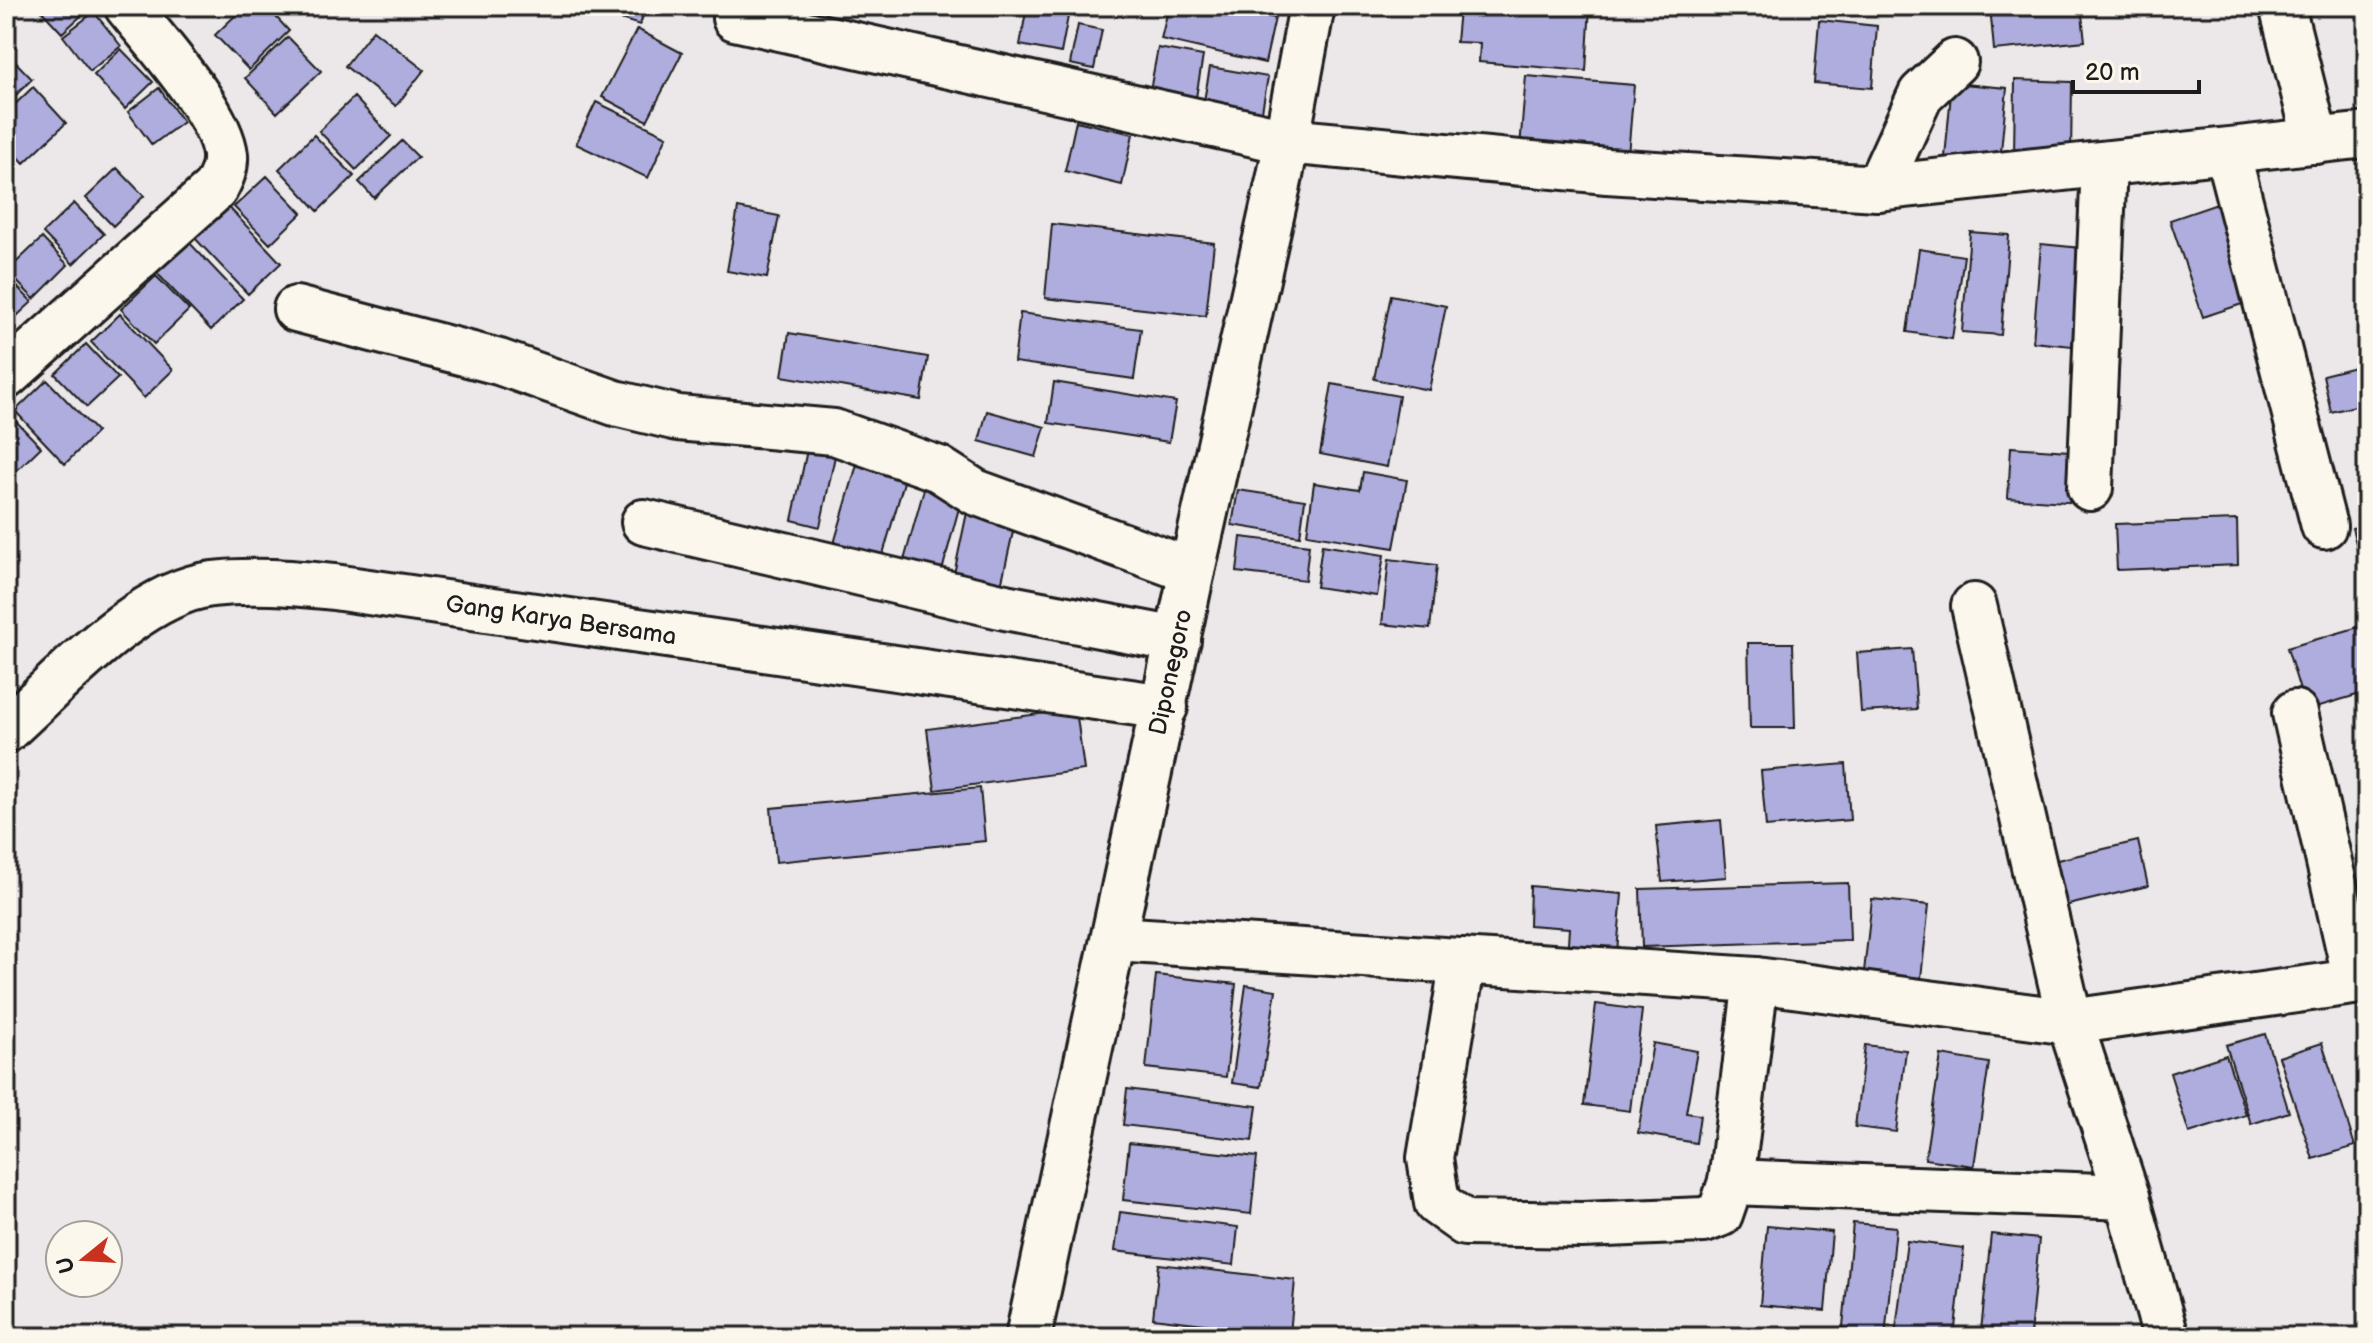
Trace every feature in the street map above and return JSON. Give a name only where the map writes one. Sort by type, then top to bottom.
[{"type":"street","points":[[6,376],[215,189],[223,173],[225,157],[216,127],[191,87],[127,6]]},
{"type":"street","name":"Diponegoro","points":[[1028,1337],[1210,499],[1312,6]]},
{"type":"street","points":[[2282,6],[2316,141]]},
{"type":"street","points":[[735,18],[1286,141],[1607,171],[1878,188],[2367,135]]},
{"type":"street","points":[[1878,188],[1921,94],[1955,62]]},
{"type":"street","points":[[2227,151],[2324,526]]},
{"type":"street","points":[[2090,488],[2104,164]]},
{"type":"street","points":[[296,309],[499,362],[615,403],[678,418],[834,432],[939,469],[975,492],[1192,571]]},
{"type":"street","points":[[644,522],[1005,607],[1178,640]]},
{"type":"street","name":"Gang Karya Bersama","points":[[6,730],[142,609],[172,594],[209,584],[265,580],[349,589],[1165,707]]},
{"type":"street","points":[[1974,606],[2070,1022],[2127,1197],[2166,1337]]},
{"type":"street","points":[[1115,939],[1756,980],[2070,1022],[2362,980],[2295,713]]},
{"type":"street","points":[[1463,961],[1430,1158],[1437,1203],[1451,1216],[1465,1223],[1582,1225],[1704,1220],[1720,1214],[1731,1182],[1756,980]]},
{"type":"street","points":[[1731,1182],[2127,1197]]},
{"type":"building","points":[[37,6],[88,6],[90,8],[62,33]]},
{"type":"building","points":[[245,6],[266,6],[289,31],[249,70],[215,35]]},
{"type":"building","points":[[578,6],[646,6],[640,25]]},
{"type":"building","points":[[1027,6],[1070,6],[1061,53],[1020,45]]},
{"type":"building","points":[[1169,6],[1225,6],[1275,18],[1265,63],[1161,39]]},
{"type":"building","points":[[1483,6],[1590,6],[1586,71],[1479,62],[1480,43],[1456,42],[1459,9],[1483,11]]},
{"type":"building","points":[[1990,6],[2081,6],[2085,41],[1994,50]]},
{"type":"building","points":[[94,12],[121,46],[90,71],[63,36]]},
{"type":"building","points":[[1819,20],[1877,26],[1872,88],[1814,83]]},
{"type":"building","points":[[1078,25],[1102,30],[1094,69],[1070,64]]},
{"type":"building","points":[[637,29],[682,53],[647,121],[602,97]]},
{"type":"building","points":[[373,30],[424,70],[396,106],[345,66]]},
{"type":"building","points":[[288,37],[321,71],[277,113],[245,78]]},
{"type":"building","points":[[1158,48],[1203,56],[1194,109],[1148,101]]},
{"type":"building","points":[[121,49],[153,82],[125,109],[94,75]]},
{"type":"building","points":[[6,52],[32,79],[6,105]]},
{"type":"building","points":[[1210,67],[1268,77],[1260,122],[1202,112]]},
{"type":"building","points":[[1526,76],[1634,85],[1628,155],[1520,147]]},
{"type":"building","points":[[2015,80],[2072,82],[2071,159],[2014,158]]},
{"type":"building","points":[[1952,83],[2007,88],[2000,162],[1945,157]]},
{"type":"building","points":[[33,87],[66,123],[24,163],[6,143],[6,113]]},
{"type":"building","points":[[159,88],[183,122],[152,145],[128,112]]},
{"type":"building","points":[[354,97],[391,136],[356,170],[319,131]]},
{"type":"building","points":[[596,102],[667,136],[648,178],[576,144]]},
{"type":"building","points":[[1076,121],[1133,134],[1122,185],[1065,171]]},
{"type":"building","points":[[314,135],[354,176],[318,211],[279,169]]},
{"type":"building","points":[[402,141],[418,157],[374,198],[359,182]]},
{"type":"building","points":[[117,168],[144,196],[113,226],[86,198]]},
{"type":"building","points":[[267,176],[302,213],[270,244],[234,207]]},
{"type":"building","points":[[224,202],[281,263],[248,294],[191,234]]},
{"type":"building","points":[[74,203],[104,234],[73,264],[43,233]]},
{"type":"building","points":[[2220,203],[2254,300],[2203,317],[2170,220]]},
{"type":"building","points":[[738,208],[779,216],[767,278],[727,271]]},
{"type":"building","points":[[1052,224],[1214,243],[1206,316],[1045,298]]},
{"type":"building","points":[[1970,232],[2009,235],[2001,335],[1962,332]]},
{"type":"building","points":[[42,238],[68,265],[34,299],[7,271]]},
{"type":"building","points":[[186,239],[243,299],[211,330],[154,270]]},
{"type":"building","points":[[2041,244],[2081,248],[2072,346],[2033,342]]},
{"type":"building","points":[[1919,249],[1964,256],[1952,339],[1907,332]]},
{"type":"building","points":[[6,275],[32,302],[6,326]]},
{"type":"building","points":[[156,276],[189,310],[154,344],[121,309]]},
{"type":"building","points":[[1391,295],[1446,306],[1429,390],[1374,379]]},
{"type":"building","points":[[1020,313],[1141,329],[1134,379],[1014,362]]},
{"type":"building","points":[[120,314],[173,370],[144,398],[91,342]]},
{"type":"building","points":[[789,333],[928,357],[921,400],[782,376]]},
{"type":"building","points":[[86,344],[118,378],[87,407],[55,374]]},
{"type":"building","points":[[2367,364],[2367,403],[2331,412],[2323,375]]},
{"type":"building","points":[[47,380],[97,432],[65,464],[15,411]]},
{"type":"building","points":[[1054,382],[1176,402],[1169,442],[1048,423]]},
{"type":"building","points":[[1332,384],[1399,396],[1387,467],[1320,454]]},
{"type":"building","points":[[6,411],[41,447],[10,477],[6,473]]},
{"type":"building","points":[[987,411],[1045,427],[1036,457],[979,441]]},
{"type":"building","points":[[2011,447],[2083,452],[2080,503],[2008,498]]},
{"type":"building","points":[[807,450],[835,456],[820,527],[792,520]]},
{"type":"building","points":[[858,461],[906,475],[881,561],[833,547]]},
{"type":"building","points":[[1363,472],[1407,480],[1394,548],[1307,534],[1314,483],[1360,490]]},
{"type":"building","points":[[926,482],[963,493],[939,582],[901,571]]},
{"type":"building","points":[[1238,490],[1305,500],[1300,536],[1232,525]]},
{"type":"building","points":[[969,503],[1017,514],[998,599],[951,588]]},
{"type":"building","points":[[2237,520],[2238,565],[2117,570],[2115,524]]},
{"type":"building","points":[[2367,525],[2367,573],[2364,574],[2352,528]]},
{"type":"building","points":[[1241,537],[1309,545],[1305,580],[1237,572]]},
{"type":"building","points":[[1322,545],[1384,555],[1377,596],[1316,587]]},
{"type":"building","points":[[1389,559],[1437,565],[1430,629],[1382,624]]},
{"type":"building","points":[[2362,626],[2367,643],[2367,692],[2306,710],[2287,648]]},
{"type":"building","points":[[1748,643],[1793,643],[1795,728],[1750,728]]},
{"type":"building","points":[[1912,649],[1917,709],[1861,712],[1857,653]]},
{"type":"building","points":[[1076,709],[1084,770],[935,790],[927,729]]},
{"type":"building","points":[[1846,764],[1850,820],[1766,827],[1761,771]]},
{"type":"building","points":[[980,788],[985,841],[776,862],[771,808]]},
{"type":"building","points":[[1721,820],[1726,877],[1662,882],[1656,826]]},
{"type":"building","points":[[2138,841],[2148,886],[2064,906],[2053,861]]},
{"type":"building","points":[[2367,844],[2367,887],[2357,847]]},
{"type":"building","points":[[1848,883],[1850,940],[1642,947],[1640,889]]},
{"type":"building","points":[[1530,886],[1622,894],[1616,963],[1567,959],[1569,928],[1529,925]]},
{"type":"building","points":[[1872,899],[1929,905],[1920,987],[1863,981]]},
{"type":"building","points":[[1156,975],[1236,984],[1226,1077],[1146,1068]]},
{"type":"building","points":[[1246,985],[1276,990],[1261,1087],[1232,1083]]},
{"type":"building","points":[[1596,1004],[1642,1010],[1630,1111],[1584,1105]]},
{"type":"building","points":[[2265,1034],[2289,1112],[2251,1124],[2226,1045]]},
{"type":"building","points":[[1653,1043],[1697,1051],[1686,1113],[1700,1115],[1696,1143],[1638,1133]]},
{"type":"building","points":[[2322,1043],[2355,1146],[2313,1159],[2279,1057]]},
{"type":"building","points":[[1865,1045],[1906,1050],[1896,1132],[1855,1127]]},
{"type":"building","points":[[1941,1055],[1989,1063],[1974,1166],[1925,1159]]},
{"type":"building","points":[[2226,1055],[2246,1115],[2189,1133],[2170,1073]]},
{"type":"building","points":[[1127,1089],[1257,1106],[1252,1141],[1123,1125]]},
{"type":"building","points":[[1129,1143],[1257,1157],[1251,1214],[1123,1200]]},
{"type":"building","points":[[1120,1212],[1238,1227],[1234,1265],[1115,1251]]},
{"type":"building","points":[[1853,1223],[1896,1227],[1885,1337],[1842,1337]]},
{"type":"building","points":[[1767,1226],[1832,1232],[1825,1311],[1760,1305]]},
{"type":"building","points":[[1991,1234],[2039,1239],[2030,1335],[1981,1331]]},
{"type":"building","points":[[1907,1241],[1964,1248],[1954,1337],[1895,1337]]},
{"type":"building","points":[[1159,1264],[1295,1280],[1290,1334],[1153,1318]]}]
